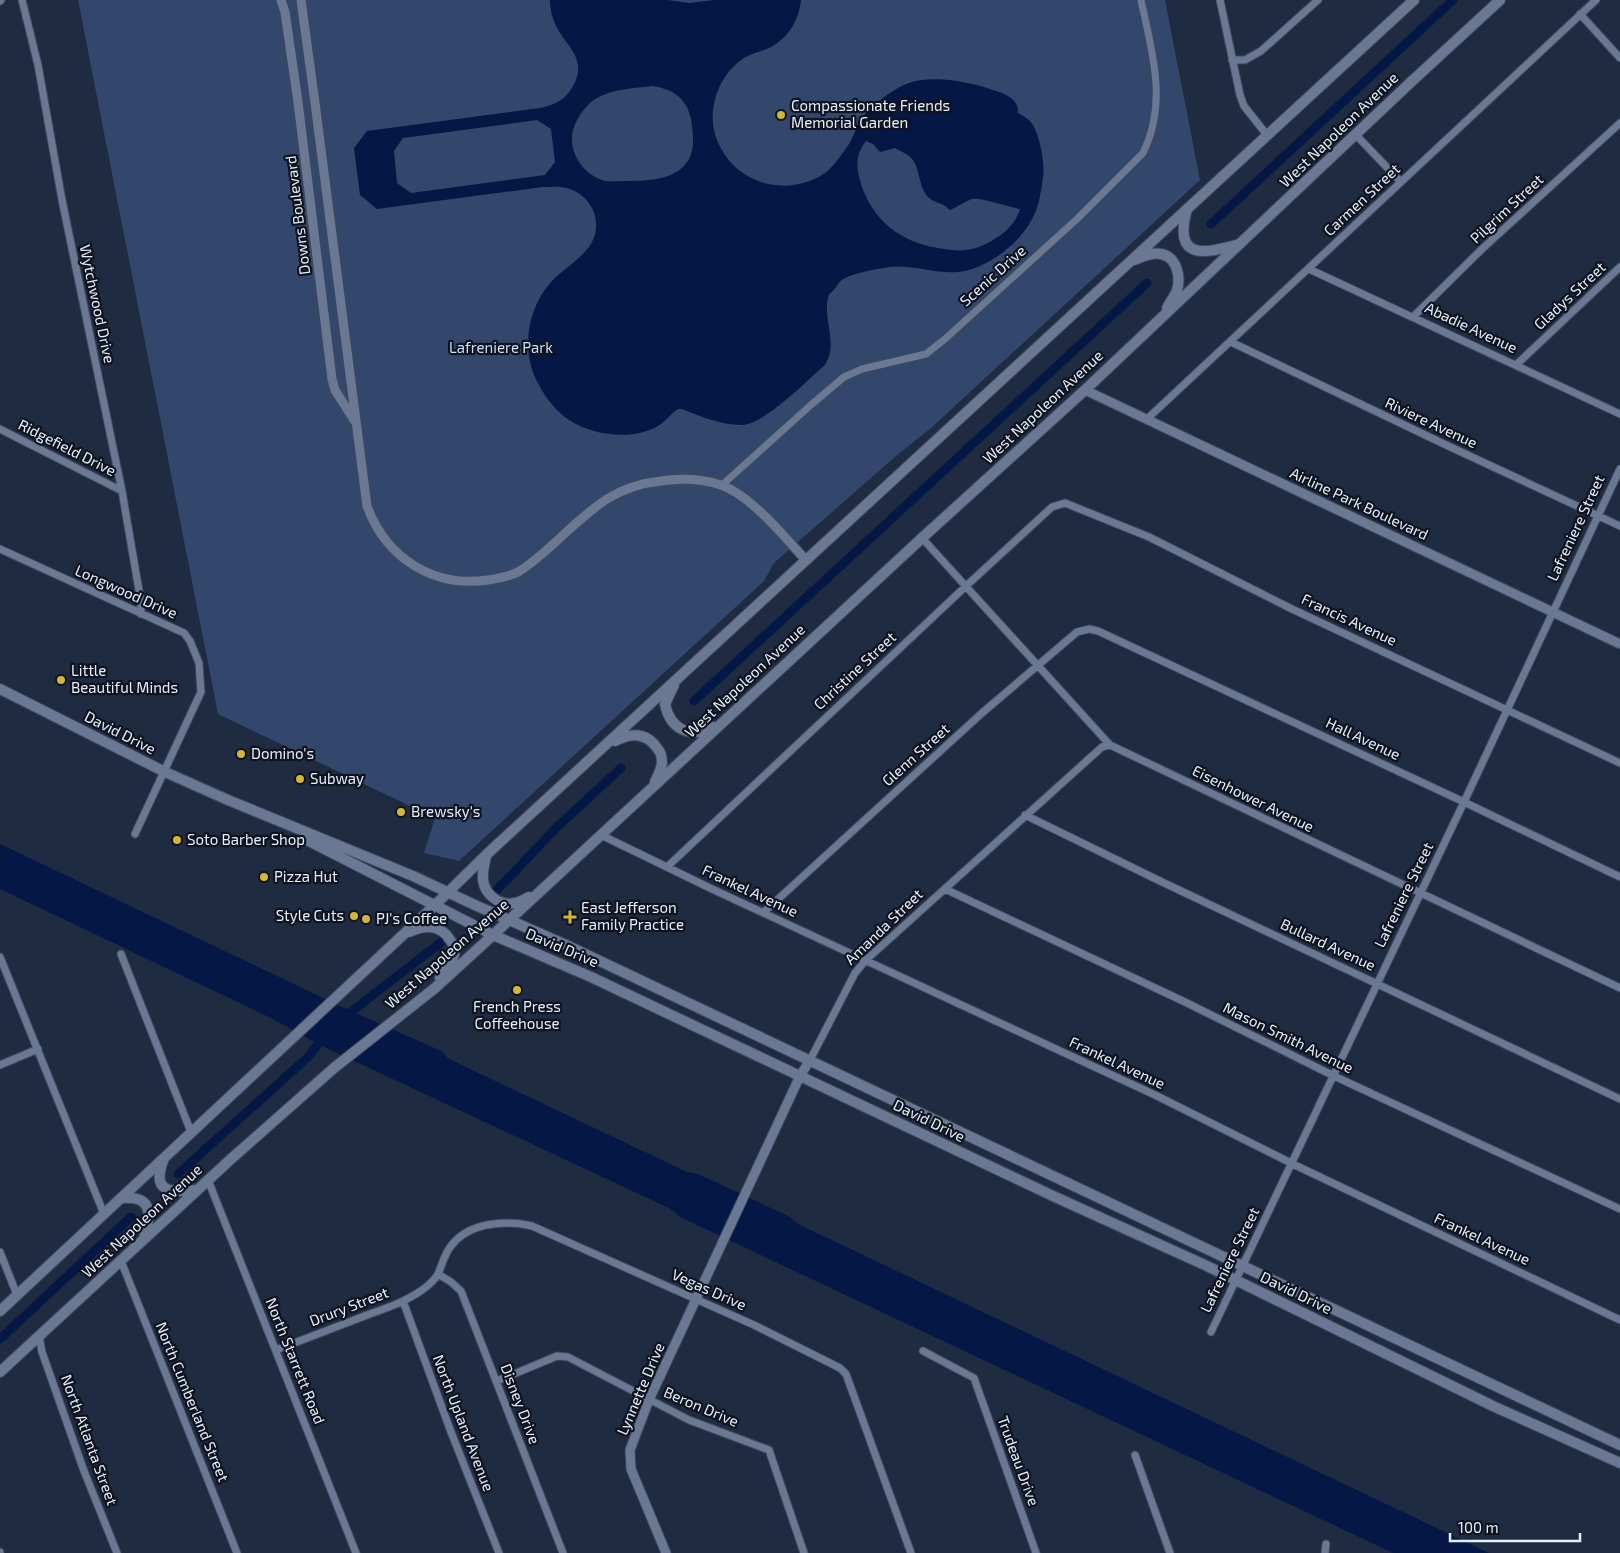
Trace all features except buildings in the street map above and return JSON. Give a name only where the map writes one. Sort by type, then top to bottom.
[{"type":"main road","name":"West Napoleon Avenue","points":[[0,1311],[434,906],[486,855],[1414,0]]},
{"type":"main road","name":"West Napoleon Avenue","points":[[0,1372],[197,1190],[334,1068],[435,988],[493,935],[722,722],[1085,390],[1500,0]]},
{"type":"main road","points":[[1188,208],[1182,227],[1186,243],[1192,250],[1212,252],[1241,244]]},
{"type":"main road","points":[[1129,262],[1149,255],[1161,254],[1170,258],[1176,266],[1178,277],[1177,290],[1162,318]]},
{"type":"main road","points":[[678,678],[665,704],[670,720],[687,732],[700,732],[722,722]]},
{"type":"main road","name":"David Drive","points":[[0,689],[165,772],[413,876],[508,921],[564,944],[1620,1445]]},
{"type":"main road","points":[[606,745],[625,736],[637,734],[646,736],[654,743],[661,752],[662,761],[660,771],[652,788]]},
{"type":"main road","name":"David Drive","points":[[228,800],[493,935],[590,976],[1020,1181],[1235,1281],[1495,1407],[1620,1463]]},
{"type":"main road","points":[[486,855],[482,872],[483,886],[489,895],[502,903],[515,904],[536,894]]},
{"type":"main road","points":[[404,934],[430,926],[441,929],[453,943],[454,955],[435,988]]},
{"type":"main road","points":[[164,1158],[158,1172],[160,1184],[164,1188],[172,1192],[197,1190]]},
{"type":"main road","points":[[1020,1181],[1028,1165]]},
{"type":"main road","points":[[122,1198],[134,1198],[144,1203],[148,1208],[150,1217],[144,1239]]},
{"type":"street","name":"Wytchwood Drive","points":[[22,0],[38,65],[62,200],[122,491],[141,602],[141,614]]},
{"type":"street","name":"Downs Boulevard","points":[[281,0],[285,12],[298,102],[332,378],[335,390],[355,422]]},
{"type":"street","name":"Downs Boulevard","points":[[301,0],[367,506],[372,521],[382,537],[413,566],[444,579],[462,582],[499,578],[516,573],[531,563],[600,502],[626,488],[650,482],[689,479],[722,486],[756,507],[806,560]]},
{"type":"street","name":"Scenic Drive","points":[[722,486],[844,377],[862,369],[926,354],[939,344],[1077,218],[1142,153],[1149,140],[1155,121],[1157,89],[1141,0]]},
{"type":"street","points":[[1220,0],[1240,95],[1244,106],[1267,135]]},
{"type":"street","points":[[1232,60],[1246,60],[1261,51],[1318,0]]},
{"type":"street","name":"Carmen Street","points":[[1147,419],[1232,342],[1596,0]]},
{"type":"street","points":[[1580,14],[1620,58]]},
{"type":"street","name":"Pilgrim Street","points":[[1414,316],[1482,249],[1620,123]]},
{"type":"street","points":[[1356,135],[1402,182]]},
{"type":"street","name":"Gladys Street","points":[[1516,365],[1620,267]]},
{"type":"street","name":"Abadie Avenue","points":[[1309,269],[1414,316],[1620,414]]},
{"type":"street","name":"Riviere Avenue","points":[[1232,342],[1620,526]]},
{"type":"street","name":"Airline Park Boulevard","points":[[1085,390],[1620,644]]},
{"type":"street","name":"Ridgefield Drive","points":[[0,429],[122,491]]},
{"type":"street","name":"Lafreniere Street","points":[[1211,1332],[1464,802],[1620,469]]},
{"type":"street","name":"Christine Street","points":[[667,867],[1052,507],[1066,503]]},
{"type":"street","name":"Francis Avenue","points":[[1066,503],[1149,537],[1292,609],[1620,763]]},
{"type":"street","name":"Eisenhower Avenue","points":[[922,538],[1110,745],[1620,988]]},
{"type":"street","name":"Longwood Drive","points":[[0,550],[184,634],[190,641],[199,663],[201,692],[165,772]]},
{"type":"street","name":"Glenn Street","points":[[764,912],[982,713],[1077,632],[1092,630]]},
{"type":"street","name":"Hall Avenue","points":[[1092,630],[1464,802],[1620,877]]},
{"type":"street","name":"Amanda Street","points":[[724,1239],[800,1076],[855,973],[866,960],[1025,815],[1102,747],[1110,745]]},
{"type":"street","points":[[134,834],[165,772]]},
{"type":"street","name":"Bullard Avenue","points":[[1025,815],[1160,882],[1620,1098]]},
{"type":"street","name":"Frankel Avenue","points":[[601,834],[667,867],[1155,1095],[1292,1164],[1620,1320]]},
{"type":"street","name":"Mason Smith Avenue","points":[[945,888],[1185,1002],[1334,1076],[1620,1209]]},
{"type":"street","points":[[121,954],[191,1132]]},
{"type":"street","points":[[0,957],[104,1214]]},
{"type":"street","points":[[0,1065],[38,1049]]},
{"type":"street","name":"North Starrett Road","points":[[208,1180],[356,1553]]},
{"type":"street","name":"Vegas Drive","points":[[403,1301],[422,1290],[438,1274],[451,1246],[468,1232],[491,1224],[514,1223],[532,1226],[754,1325],[840,1368],[846,1374],[911,1553]]},
{"type":"street","name":"Lynnette Drive","points":[[666,1553],[631,1470],[630,1450],[649,1400],[724,1239]]},
{"type":"street","points":[[0,1252],[17,1295]]},
{"type":"street","name":"North Cumberland Street","points":[[121,1261],[237,1553]]},
{"type":"street","name":"Disney Drive","points":[[438,1274],[451,1282],[460,1291],[497,1381],[563,1553]]},
{"type":"street","name":"Drury Street","points":[[276,1350],[403,1301]]},
{"type":"street","name":"North Upland Avenue","points":[[403,1301],[451,1432],[499,1553]]},
{"type":"street","name":"North Atlanta Street","points":[[39,1336],[42,1352],[84,1471],[116,1553]]},
{"type":"street","name":"Trudeau Drive","points":[[923,1351],[974,1378],[1036,1553]]},
{"type":"street","name":"Beron Drive","points":[[497,1381],[556,1356],[568,1357],[689,1420],[769,1450],[804,1553]]},
{"type":"street","points":[[1135,1455],[1170,1553]]},
{"type":"street","points":[[1325,1553],[1326,1544]]},
{"type":"green space","name":"Lafreniere Park","points":[[78,0],[1165,0],[1200,180],[931,428],[896,456],[774,563],[764,581],[459,861],[424,853],[435,818],[218,714]]},
{"type":"shaded area","points":[[550,0],[668,0],[689,3],[714,0],[801,0],[795,22],[782,40],[741,60],[728,72],[716,96],[713,123],[716,138],[728,159],[739,170],[755,180],[775,185],[796,185],[816,178],[825,173],[838,160],[863,117],[893,91],[904,85],[924,80],[958,81],[1009,96],[1016,103],[1018,113],[1027,118],[1036,130],[1043,158],[1043,171],[1039,200],[1034,216],[1010,247],[990,261],[969,270],[941,272],[898,266],[861,272],[843,279],[829,294],[827,303],[831,340],[828,358],[824,366],[761,418],[741,425],[711,420],[678,409],[661,424],[637,434],[611,434],[585,428],[562,415],[550,403],[534,374],[528,346],[532,318],[543,292],[559,274],[581,256],[592,241],[595,233],[594,211],[583,196],[561,187],[543,187],[377,209],[360,195],[354,148],[367,131],[540,108],[554,104],[562,99],[572,88],[577,78],[578,69],[574,54],[552,17]],"holes":[[[653,86],[663,88],[679,96],[688,109],[691,117],[693,137],[692,151],[689,159],[677,172],[651,180],[607,181],[593,176],[578,161],[573,148],[573,130],[579,117],[592,101],[603,95],[624,89]],[[537,120],[551,129],[555,162],[545,175],[411,193],[397,183],[394,151],[403,138]],[[866,141],[873,144],[880,152],[895,148],[909,156],[915,164],[927,196],[950,210],[969,200],[976,199],[1020,209],[1018,214],[1013,223],[1002,234],[986,244],[973,249],[946,249],[912,241],[890,228],[873,209],[866,197],[857,167],[858,156]]]},
{"type":"shaded area","points":[[0,844],[342,1007],[441,1051],[449,1059],[687,1172],[698,1174],[790,1217],[798,1224],[1489,1553],[1393,1553],[680,1217],[671,1209],[322,1046],[271,1018],[0,889]]},
{"type":"waterway","points":[[1211,224],[1453,0]]},
{"type":"waterway","points":[[694,701],[1147,283]]},
{"type":"waterway","points":[[496,891],[556,828],[621,768]]},
{"type":"waterway","points":[[343,1018],[444,940]]},
{"type":"waterway","points":[[178,1174],[308,1057],[325,1035]]},
{"type":"waterway","points":[[0,1339],[131,1217]]},
{"type":"place","name":"Compassionate Friends Memorial Garden","points":[[781,115]]},
{"type":"place","name":"Little Beautiful Minds","points":[[61,680]]},
{"type":"place","name":"Domino's","points":[[241,754]]},
{"type":"place","name":"Subway","points":[[300,779]]},
{"type":"place","name":"Brewsky's","points":[[401,812]]},
{"type":"place","name":"Soto Barber Shop","points":[[177,840]]},
{"type":"place","name":"Pizza Hut","points":[[264,877]]},
{"type":"place","name":"Style Cuts","points":[[354,916]]},
{"type":"place","name":"East Jefferson Family Practice","points":[[570,917]]},
{"type":"place","name":"PJ's Coffee","points":[[366,919]]},
{"type":"place","name":"French Press Coffeehouse","points":[[517,990]]}]
